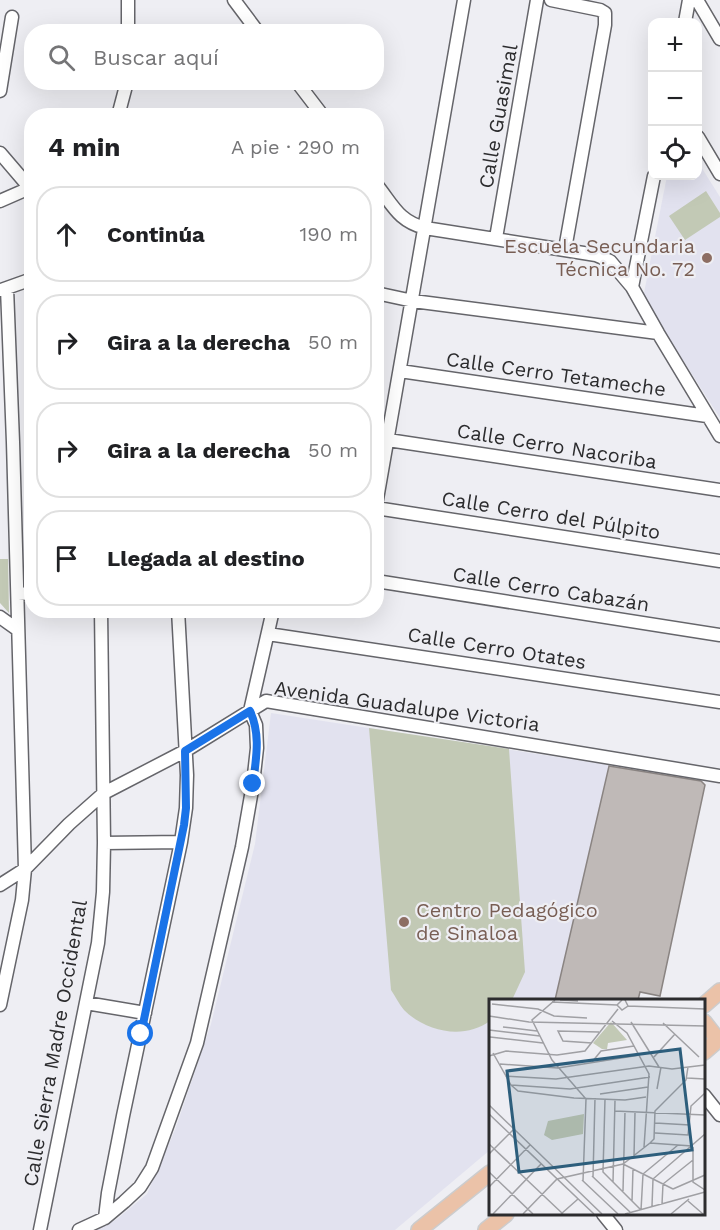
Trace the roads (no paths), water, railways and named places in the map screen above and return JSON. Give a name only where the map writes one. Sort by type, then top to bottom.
[{"type":"main road","points":[[705,1004],[720,991]]},
{"type":"main road","points":[[705,1023],[719,1039],[705,1051]]},
{"type":"main road","points":[[419,1230],[489,1174]]},
{"type":"main road","points":[[486,1230],[505,1215]]},
{"type":"street","points":[[128,0],[128,24]]},
{"type":"street","points":[[234,0],[252,24]]},
{"type":"street","points":[[384,462],[464,0]]},
{"type":"street","name":"Calle Guasimal","points":[[496,238],[537,0]]},
{"type":"street","points":[[551,0],[605,13],[605,25],[565,249]]},
{"type":"street","points":[[686,18],[689,0]]},
{"type":"street","points":[[697,0],[720,39]]},
{"type":"street","points":[[0,91],[12,17]]},
{"type":"street","points":[[120,108],[125,90]]},
{"type":"street","points":[[303,90],[317,108]]},
{"type":"street","points":[[702,144],[720,174]]},
{"type":"street","points":[[0,153],[24,179]]},
{"type":"street","points":[[632,287],[653,180]]},
{"type":"street","points":[[0,201],[24,190]]},
{"type":"street","points":[[384,194],[409,224],[604,257],[621,272],[632,287],[720,436]]},
{"type":"street","points":[[0,1005],[22,900],[25,869],[13,442],[3,289],[24,282]]},
{"type":"street","points":[[384,295],[413,301],[658,333]]},
{"type":"street","name":"Calle Cerro Tetameche","points":[[400,371],[707,416]]},
{"type":"street","name":"Calle Cerro Nacoriba","points":[[388,440],[720,490]]},
{"type":"street","points":[[0,441],[13,442]]},
{"type":"street","name":"Calle Cerro del Púlpito","points":[[384,507],[720,561]]},
{"type":"street","name":"Calle Cerro Cabazán","points":[[384,582],[720,635]]},
{"type":"street","points":[[18,594],[24,593]]},
{"type":"street","points":[[0,617],[18,630]]},
{"type":"street","name":"Calle Sierra Madre Occidental","points":[[40,1230],[98,943],[103,892],[104,843],[100,618]]},
{"type":"street","points":[[105,1218],[110,1182],[181,842],[186,808],[178,618]]},
{"type":"street","points":[[79,1230],[105,1218],[140,1187],[152,1168],[202,1027],[242,847],[253,784],[257,748],[256,725],[250,711],[271,618]]},
{"type":"street","name":"Calle Cerro Otates","points":[[268,634],[720,702]]},
{"type":"street","name":"Avenida Guadalupe Victoria","points":[[0,885],[25,869],[69,824],[104,793],[185,751],[266,701],[720,776]]},
{"type":"street","points":[[104,843],[181,842]]},
{"type":"street","points":[[86,1003],[145,1013]]},
{"type":"street","points":[[705,1096],[720,1115]]},
{"type":"street","points":[[604,1215],[616,1230]]},
{"type":"place","name":"Escuela Secundaria Técnica No. 72","points":[[707,258]]},
{"type":"place","name":"Centro Pedagógico de Sinaloa","points":[[404,922]]}]
